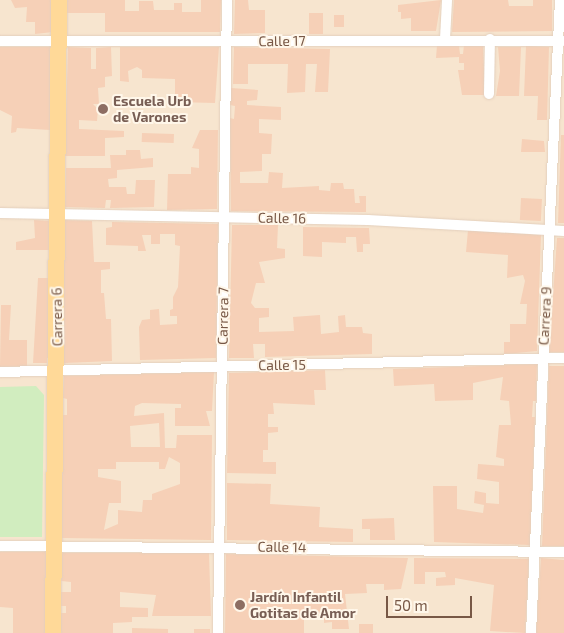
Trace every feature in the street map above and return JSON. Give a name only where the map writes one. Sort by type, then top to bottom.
[{"type":"main road","name":"Carrera 6","points":[[53,633],[58,370],[56,214],[58,0]]},
{"type":"street","name":"Carrera 7","points":[[218,633],[227,0]]},
{"type":"street","points":[[445,39],[447,0]]},
{"type":"street","name":"Carrera 9","points":[[531,633],[553,131],[561,41],[560,0]]},
{"type":"street","name":"Calle 17","points":[[0,42],[226,42],[445,39],[561,41]]},
{"type":"street","points":[[489,94],[490,39]]},
{"type":"street","points":[[553,131],[564,131]]},
{"type":"street","name":"Calle 16","points":[[0,212],[368,220],[564,231]]},
{"type":"street","name":"Calle 15","points":[[0,372],[564,358]]},
{"type":"street","name":"Calle 14","points":[[0,546],[219,546],[564,552]]},
{"type":"shaded area","points":[[0,0],[564,0],[564,633],[0,633]]},
{"type":"green space","points":[[36,386],[44,395],[42,537],[0,537],[0,387]]},
{"type":"building","points":[[11,0],[53,0],[53,32],[35,34],[35,22],[26,22],[27,7],[15,8]]},
{"type":"building","points":[[67,0],[125,0],[125,11],[139,11],[139,1],[153,1],[154,10],[174,10],[174,3],[182,3],[182,12],[201,12],[201,0],[221,0],[220,32],[105,32],[105,13],[67,13]]},
{"type":"building","points":[[235,0],[248,0],[249,10],[265,10],[265,33],[234,34]]},
{"type":"building","points":[[441,0],[436,31],[411,31],[411,18],[401,19],[401,12],[398,12],[398,5]]},
{"type":"building","points":[[454,0],[508,0],[509,6],[533,6],[533,0],[552,0],[552,31],[452,32]]},
{"type":"building","points":[[309,13],[323,13],[323,34],[309,34]]},
{"type":"building","points":[[334,15],[344,15],[344,27],[334,27]]},
{"type":"building","points":[[437,45],[459,46],[460,54],[463,54],[464,45],[483,45],[485,95],[462,95],[458,70],[464,70],[464,63],[459,63],[459,57],[436,58]]},
{"type":"building","points":[[526,46],[549,47],[547,120],[537,120],[538,96],[524,96]]},
{"type":"building","points":[[0,47],[53,47],[50,130],[17,128],[16,132],[11,133],[12,116],[0,110]]},
{"type":"building","points":[[68,47],[91,48],[91,69],[96,69],[96,48],[111,47],[112,76],[105,77],[105,87],[98,88],[99,104],[93,104],[98,109],[97,121],[79,120],[79,129],[124,131],[124,137],[105,138],[105,156],[65,156]]},
{"type":"building","points":[[120,47],[219,47],[215,103],[175,102],[175,79],[142,78],[142,70],[137,67],[128,71],[129,82],[120,81]]},
{"type":"building","points":[[234,47],[330,49],[328,92],[315,92],[317,64],[306,64],[305,92],[287,93],[288,64],[248,64],[248,84],[233,84]]},
{"type":"building","points":[[498,47],[521,47],[519,96],[496,96],[500,71]]},
{"type":"building","points":[[231,88],[258,90],[257,100],[247,101],[247,105],[281,107],[281,120],[259,119],[259,133],[272,134],[271,154],[262,154],[262,171],[240,172],[240,183],[268,183],[269,172],[283,173],[282,188],[319,186],[319,190],[330,191],[331,183],[343,183],[344,189],[354,189],[355,203],[360,203],[359,196],[366,196],[366,212],[231,211],[230,118],[234,119],[235,106],[230,105]]},
{"type":"building","points":[[200,130],[218,130],[217,209],[167,210],[168,174],[191,174],[191,167],[199,168],[199,149],[192,148]]},
{"type":"building","points":[[142,133],[174,134],[174,143],[142,142]]},
{"type":"building","points":[[561,135],[564,135],[564,223],[558,223]]},
{"type":"building","points":[[522,139],[544,141],[545,152],[521,152]]},
{"type":"building","points":[[126,150],[140,150],[141,159],[153,158],[153,167],[117,170],[117,178],[108,179],[109,187],[126,187],[127,194],[135,194],[136,180],[155,180],[154,207],[110,208],[111,200],[106,200],[105,208],[65,207],[66,168],[111,168],[110,155],[126,155]]},
{"type":"building","points":[[521,198],[542,199],[541,221],[520,220]]},
{"type":"building","points":[[34,220],[51,221],[52,250],[16,250],[16,242],[35,238]]},
{"type":"building","points":[[64,220],[92,221],[94,262],[110,262],[110,269],[101,270],[101,293],[104,293],[106,319],[111,319],[112,361],[64,363]]},
{"type":"building","points":[[112,222],[218,224],[216,358],[140,360],[139,327],[142,320],[150,319],[150,310],[159,309],[160,325],[177,324],[177,316],[170,316],[170,310],[173,309],[173,297],[178,287],[180,246],[175,245],[175,234],[160,234],[160,244],[151,244],[151,235],[142,235],[146,251],[138,251],[138,246],[106,245],[106,228],[112,227]]},
{"type":"building","points":[[232,225],[278,225],[277,248],[285,249],[285,258],[259,262],[265,283],[256,283],[251,303],[255,308],[269,308],[269,317],[259,318],[259,332],[294,331],[293,317],[320,315],[321,334],[339,332],[338,316],[345,315],[346,327],[362,327],[363,333],[372,334],[372,354],[265,357],[265,344],[253,344],[254,358],[229,358]]},
{"type":"building","points":[[303,227],[369,228],[370,244],[363,244],[363,252],[357,252],[356,237],[346,237],[346,243],[322,242],[322,257],[303,256]]},
{"type":"building","points":[[468,230],[541,235],[537,351],[504,354],[504,342],[510,342],[510,324],[526,324],[527,304],[520,304],[525,281],[523,275],[507,278],[508,255],[466,252]]},
{"type":"building","points":[[557,238],[564,238],[564,352],[549,352]]},
{"type":"building","points":[[38,278],[51,278],[51,358],[47,358],[47,363],[33,363]]},
{"type":"building","points":[[1,305],[11,305],[9,340],[27,340],[27,366],[0,367]]},
{"type":"building","points":[[537,364],[536,401],[533,401],[532,417],[535,417],[530,545],[434,542],[433,486],[457,486],[457,509],[483,513],[484,505],[474,503],[475,491],[486,493],[486,503],[499,504],[499,482],[477,479],[478,464],[504,466],[504,459],[496,457],[499,425],[511,425],[509,401],[500,400],[503,377],[473,383],[473,400],[435,401],[434,384],[394,386],[393,369]]},
{"type":"building","points":[[549,366],[564,366],[564,546],[542,546]]},
{"type":"building","points":[[325,370],[326,390],[314,390],[315,405],[273,403],[274,414],[268,414],[268,427],[278,427],[278,432],[268,433],[268,450],[263,450],[263,462],[276,462],[276,474],[227,473],[229,373]]},
{"type":"building","points":[[214,372],[212,411],[206,411],[210,426],[175,426],[175,408],[181,408],[181,404],[142,403],[135,406],[134,416],[164,413],[165,448],[176,448],[177,435],[212,435],[211,540],[61,538],[63,415],[67,415],[67,399],[63,398],[64,376]],"holes":[[[159,423],[160,447],[131,447],[130,426]],[[169,457],[180,463],[180,484],[152,494],[152,500],[143,500],[142,512],[118,510],[118,524],[104,530],[109,503],[121,503],[121,481],[98,477],[98,469],[116,469],[116,462],[159,462],[159,469],[165,469]]]},
{"type":"building","points":[[227,483],[271,484],[270,504],[320,507],[319,527],[353,529],[353,542],[227,540]]},
{"type":"building","points":[[394,518],[395,540],[370,540],[370,529],[362,529],[362,519]]},
{"type":"building","points":[[0,552],[48,552],[47,633],[13,633],[13,608],[0,607]]},
{"type":"building","points":[[61,553],[209,553],[211,616],[152,616],[156,595],[120,592],[120,607],[148,608],[148,617],[132,617],[132,622],[113,623],[113,633],[61,633],[61,613],[66,613],[66,606],[60,606],[60,592],[71,592],[71,582],[61,581]]},
{"type":"building","points":[[226,554],[408,558],[401,589],[384,590],[384,584],[366,584],[367,593],[345,594],[349,629],[332,629],[332,622],[324,623],[324,616],[304,617],[304,633],[225,633]]},
{"type":"building","points":[[414,558],[529,559],[525,633],[490,631],[494,585],[455,578],[455,585],[436,586],[436,578],[446,577],[445,572],[425,572],[425,584],[414,584]]},
{"type":"building","points":[[541,558],[564,560],[564,633],[536,633]]},
{"type":"building","points":[[359,624],[373,624],[373,633],[359,633]]},
{"type":"building","points":[[132,628],[168,629],[168,633],[132,633]]},
{"type":"building","points":[[194,629],[210,629],[210,633],[194,633]]},
{"type":"place","name":"Escuela Urb de Varones","points":[[103,109]]},
{"type":"place","name":"Jardín Infantil Gotitas de Amor","points":[[240,605]]}]
